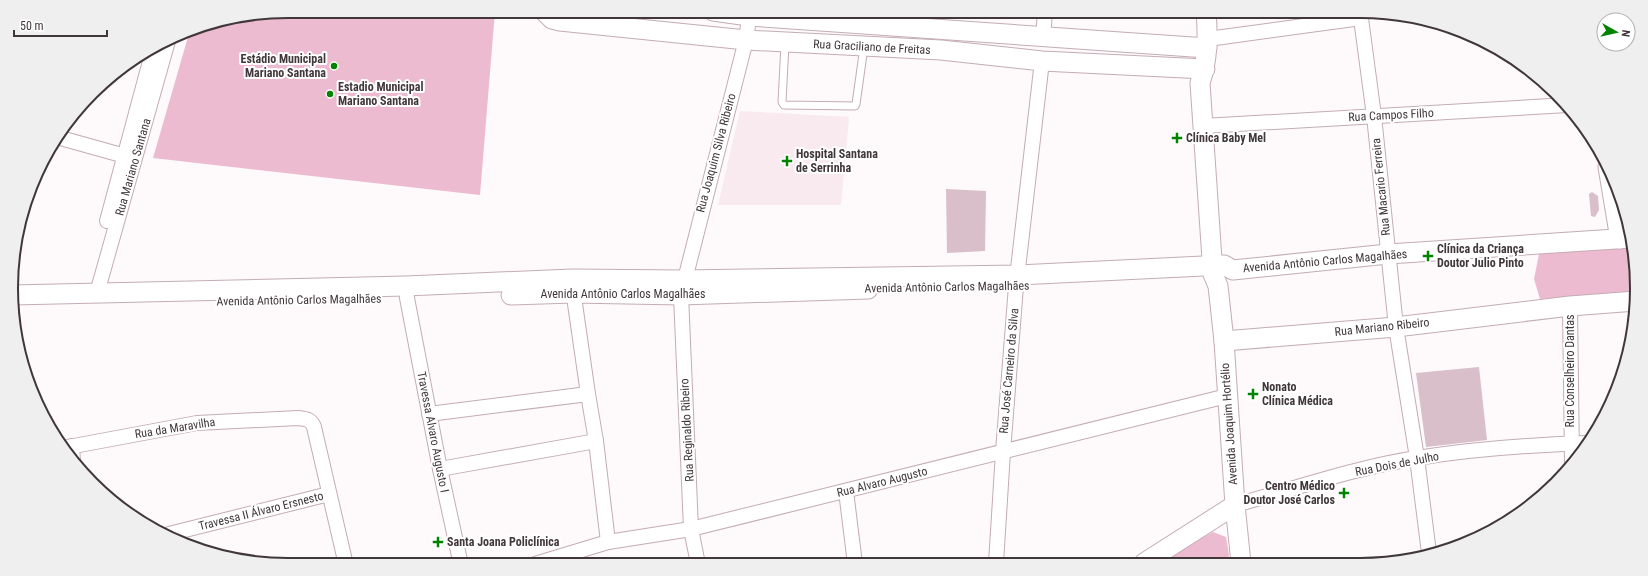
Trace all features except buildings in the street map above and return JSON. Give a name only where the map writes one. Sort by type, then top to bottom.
[{"type":"main road","name":"Rua Graciliano de Freitas","points":[[551,18],[560,21],[746,40],[941,50],[1042,61],[1205,68]]},
{"type":"main road","name":"Rua Graciliano de Freitas","points":[[798,18],[1043,38],[1208,43]]},
{"type":"main road","name":"Avenida Joaquim Hortélio","points":[[1206,18],[1208,43],[1205,68],[1211,82],[1209,125],[1221,272],[1227,396],[1240,558]]},
{"type":"main road","name":"Avenida Antônio Carlos Magalhães","points":[[18,295],[344,294],[572,286],[682,287],[1017,281],[1221,272],[1388,254],[1626,238]]},
{"type":"main road","name":"Avenida Antônio Carlos Magalhães","points":[[19,307],[92,296]]},
{"type":"main road","name":"Rua Mariano Ribeiro","points":[[1224,341],[1396,327],[1540,309],[1629,302]]},
{"type":"main road","points":[[1152,558],[1235,505]]},
{"type":"street","name":"Rua Joaquim Silva Ribeiro","points":[[682,287],[746,40],[749,18]]},
{"type":"street","points":[[1043,38],[1044,18]]},
{"type":"street","points":[[1208,43],[1340,18]]},
{"type":"street","name":"Rua Macario Ferreira","points":[[1362,18],[1374,116],[1396,327],[1429,549]]},
{"type":"street","name":"Rua Mariano Santana","points":[[92,296],[166,47]]},
{"type":"street","name":"Rua Mariano Santana","points":[[92,296],[124,156],[152,55]]},
{"type":"street","name":"Rua José Carneiro da Silva","points":[[996,558],[1003,452],[1017,281],[1042,61]]},
{"type":"street","name":"Rua Campos Filho","points":[[1209,125],[1559,106]]},
{"type":"street","points":[[63,139],[124,156]]},
{"type":"street","points":[[572,286],[596,441],[608,542]]},
{"type":"street","name":"Rua Reginaldo Ribeiro","points":[[682,287],[691,529],[697,558]]},
{"type":"street","name":"Travessa Alvaro Augusto I","points":[[406,292],[440,469],[459,558]]},
{"type":"street","name":"Rua Conselheiro Dantas","points":[[1570,306],[1572,455]]},
{"type":"street","points":[[429,414],[588,394]]},
{"type":"street","name":"Rua Alvaro Augusto","points":[[555,558],[608,542],[691,529],[1227,396]]},
{"type":"street","name":"Rua da Maravilha","points":[[70,447],[197,423],[298,418],[306,419],[312,422],[329,494]]},
{"type":"street","points":[[440,469],[596,441]]},
{"type":"street","name":"Rua Dois de Julho","points":[[1235,505],[1351,473],[1416,458],[1507,448],[1580,443]]},
{"type":"street","points":[[846,491],[854,558]]},
{"type":"street","points":[[329,494],[344,558]]},
{"type":"street","name":"Travessa II Álvaro Ersnesto","points":[[175,533],[329,494]]},
{"type":"lane","points":[[785,41],[782,102],[784,105],[855,106],[864,47]]},
{"type":"shaded area","name":"Estadio Municipal Mariano Santana","points":[[288,18],[494,18],[480,195],[153,158],[188,38],[201,32],[253,20]]},
{"type":"shaded area","name":"Hospital Santana de Serrinha","points":[[740,111],[849,117],[841,205],[718,205]]},
{"type":"shaded area","points":[[1627,247],[1630,295],[1540,299],[1534,279],[1539,254]]},
{"type":"shaded area","points":[[1213,532],[1226,537],[1228,558],[1164,558]]},
{"type":"place","name":"Estádio Municipal Mariano Santana","points":[[334,66]]},
{"type":"place","name":"Estadio Municipal Mariano Santana","points":[[330,94]]},
{"type":"place","name":"Clínica Baby Mel","points":[[1177,138]]},
{"type":"place","name":"Hospital Santana de Serrinha","points":[[787,161]]},
{"type":"place","name":"Clínica da Criança Doutor Julio Pinto","points":[[1428,256]]},
{"type":"place","name":"Nonato Clínica Médica","points":[[1253,394]]},
{"type":"place","name":"Centro Médico Doutor José Carlos","points":[[1344,493]]},
{"type":"place","name":"Santa Joana Policlínica","points":[[438,542]]}]
